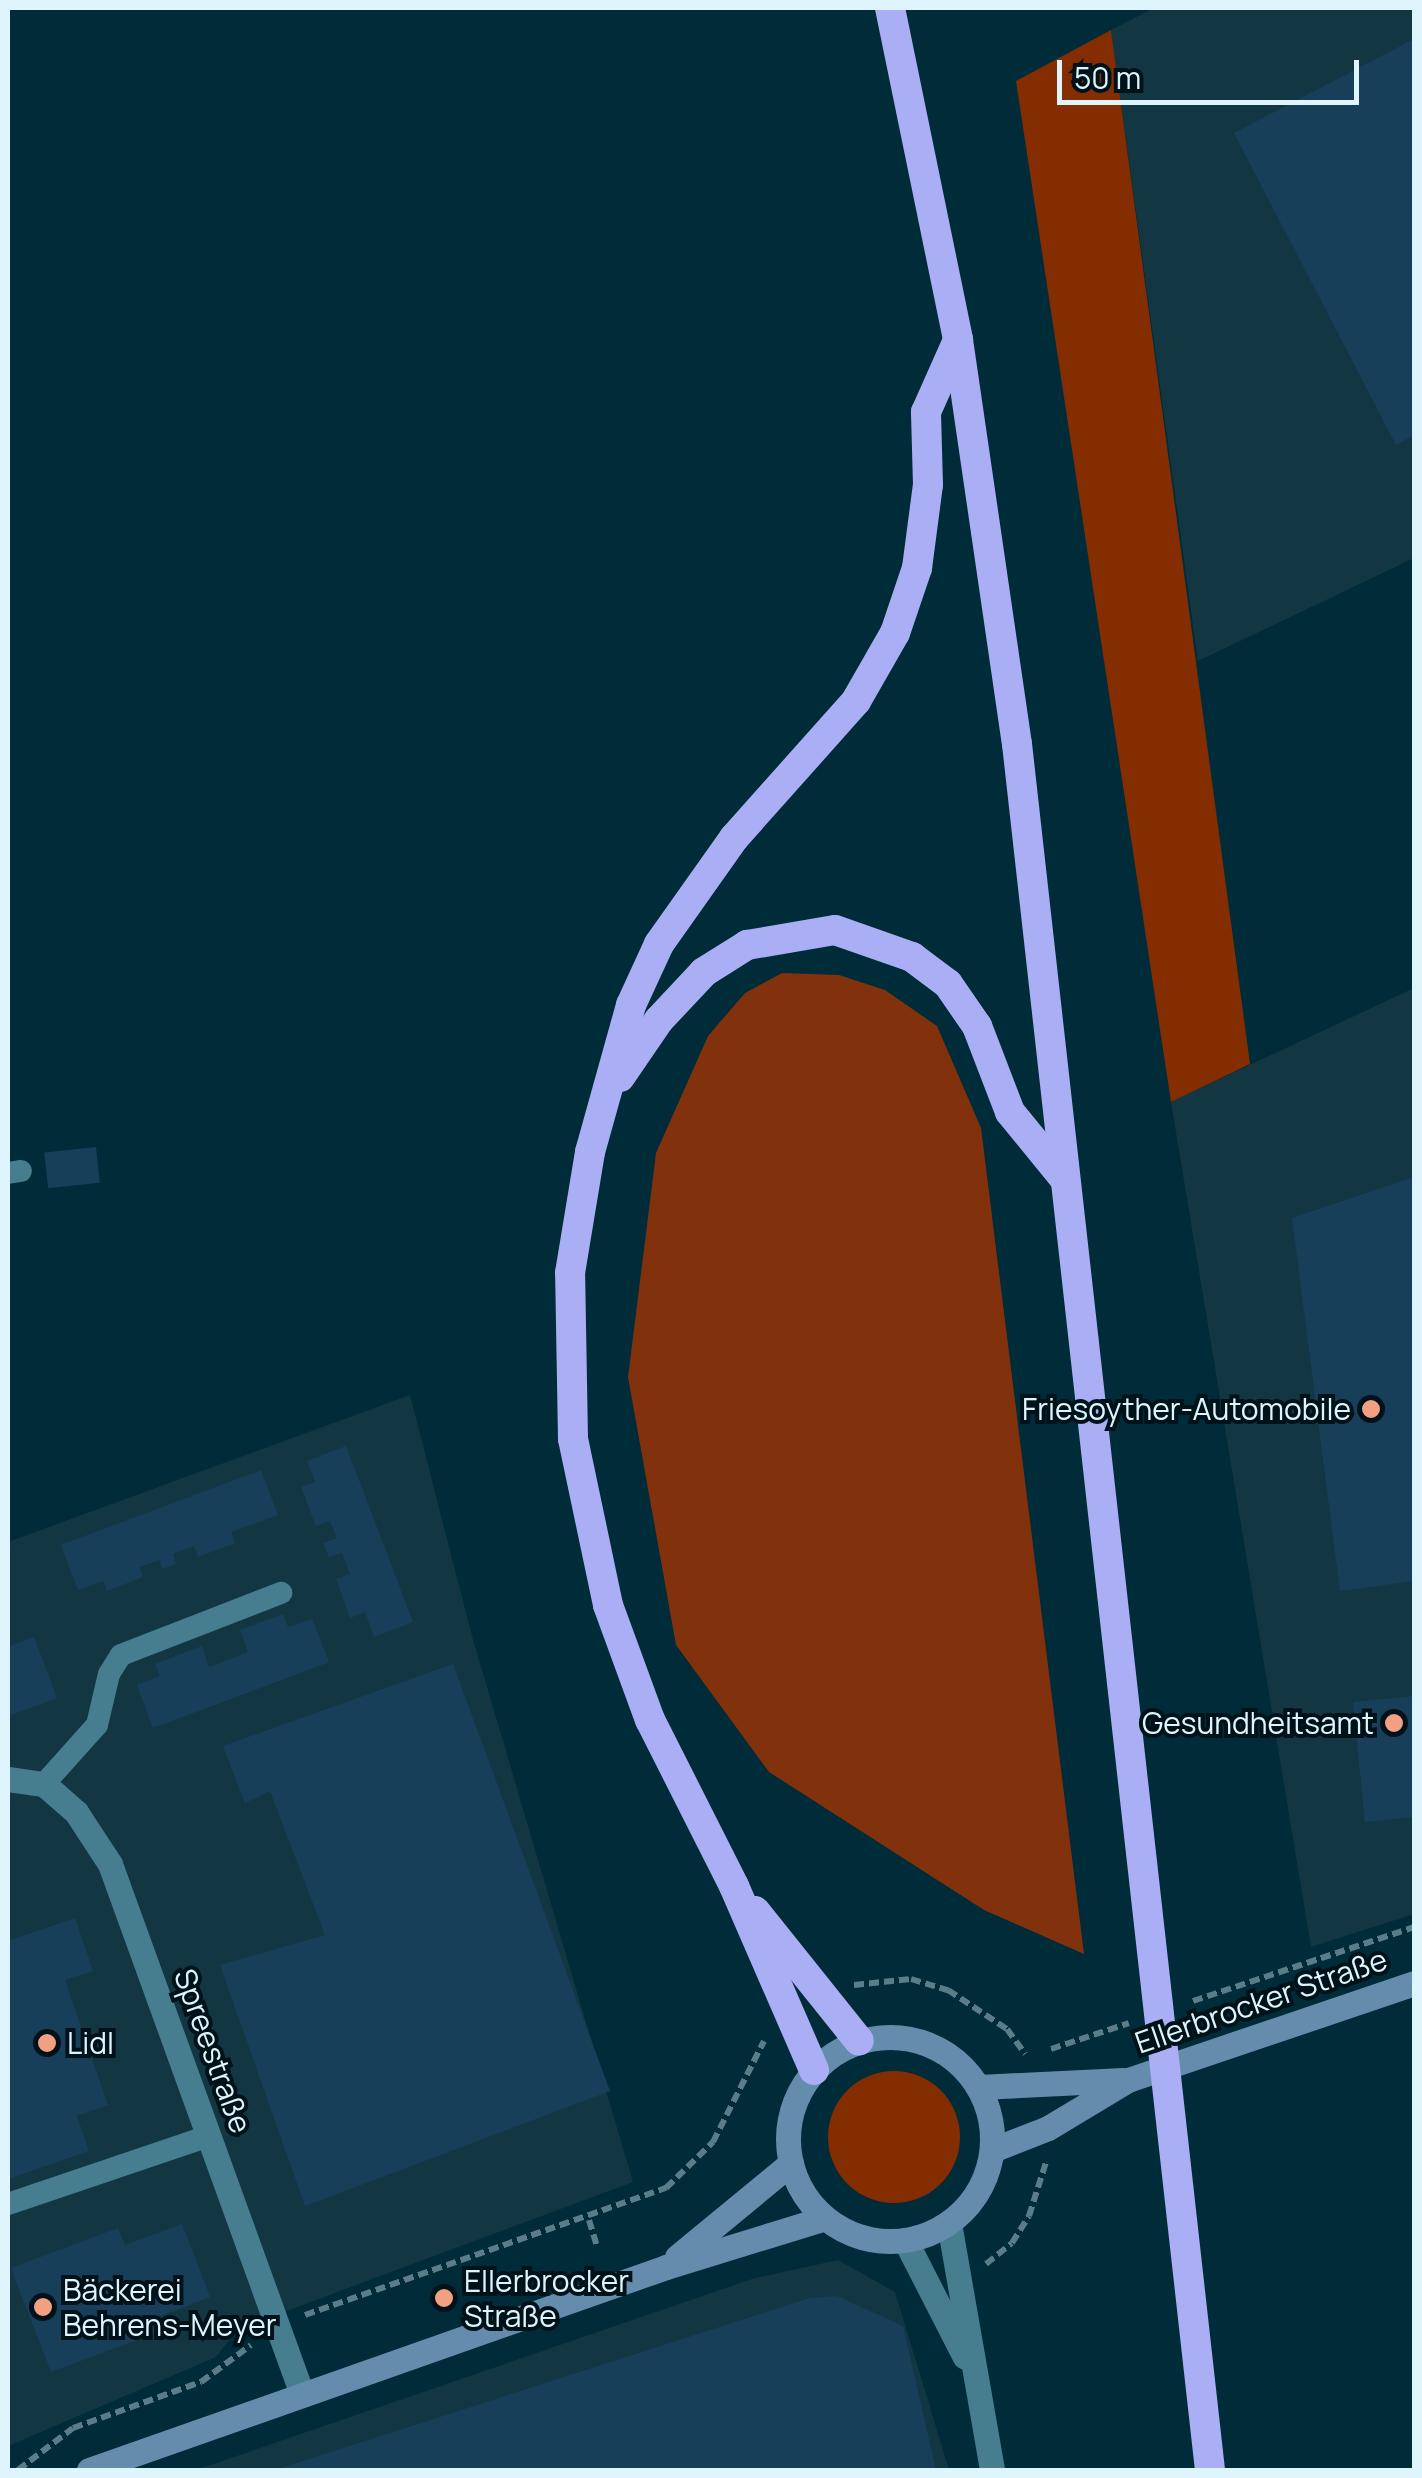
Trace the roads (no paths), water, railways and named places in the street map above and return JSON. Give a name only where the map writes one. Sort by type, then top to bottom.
[{"type":"highway","points":[[890,8],[958,340],[1017,744],[1210,2470]]},
{"type":"highway","points":[[814,2070],[734,1886],[650,1720],[608,1604],[573,1439],[570,1273],[576,1217],[604,1100],[631,1006],[659,944],[734,838],[856,701],[894,633],[917,568],[928,484],[926,412],[958,340]]},
{"type":"highway","points":[[604,1100],[659,1020],[704,972],[746,945],[836,930],[900,951],[948,984],[977,1026],[1010,1112],[1063,1177]]},
{"type":"highway","points":[[734,1886],[830,1996],[859,2041]]},
{"type":"main road","name":"Ellerbrocker Straße","points":[[992,2150],[1048,2128],[1128,2080],[1414,1984]]},
{"type":"main road","points":[[894,2036],[928,2044],[957,2061],[979,2088],[991,2117],[992,2150],[984,2180],[949,2223],[905,2240],[853,2234],[825,2218],[803,2193],[790,2163],[788,2130],[796,2098],[814,2070],[859,2041],[894,2036]]},
{"type":"main road","name":"Ellerbrocker Straße","points":[[979,2088],[1128,2080]]},
{"type":"main road","points":[[666,2267],[790,2163]]},
{"type":"main road","points":[[89,2470],[666,2267],[825,2218]]},
{"type":"street","points":[[8,1780],[44,1784]]},
{"type":"street","name":"Spreestraße","points":[[44,1784],[76,1812],[110,1864],[302,2394]]},
{"type":"street","points":[[949,2223],[992,2470]]},
{"type":"street","points":[[905,2240],[972,2371]]},
{"type":"lane","points":[[44,1784],[96,1724],[121,1655],[281,1593]]},
{"type":"lane","points":[[8,2204],[209,2136]]},
{"type":"place","name":"Friesoyther-Automobile","points":[[1371,1409]]},
{"type":"place","name":"Gesundheitsamt","points":[[1394,1723]]},
{"type":"place","name":"Lidl","points":[[47,2043]]},
{"type":"place","name":"Ellerbrocker Straße","points":[[444,2298]]},
{"type":"place","name":"Bäckerei Behrens-Meyer","points":[[43,2307]]}]
